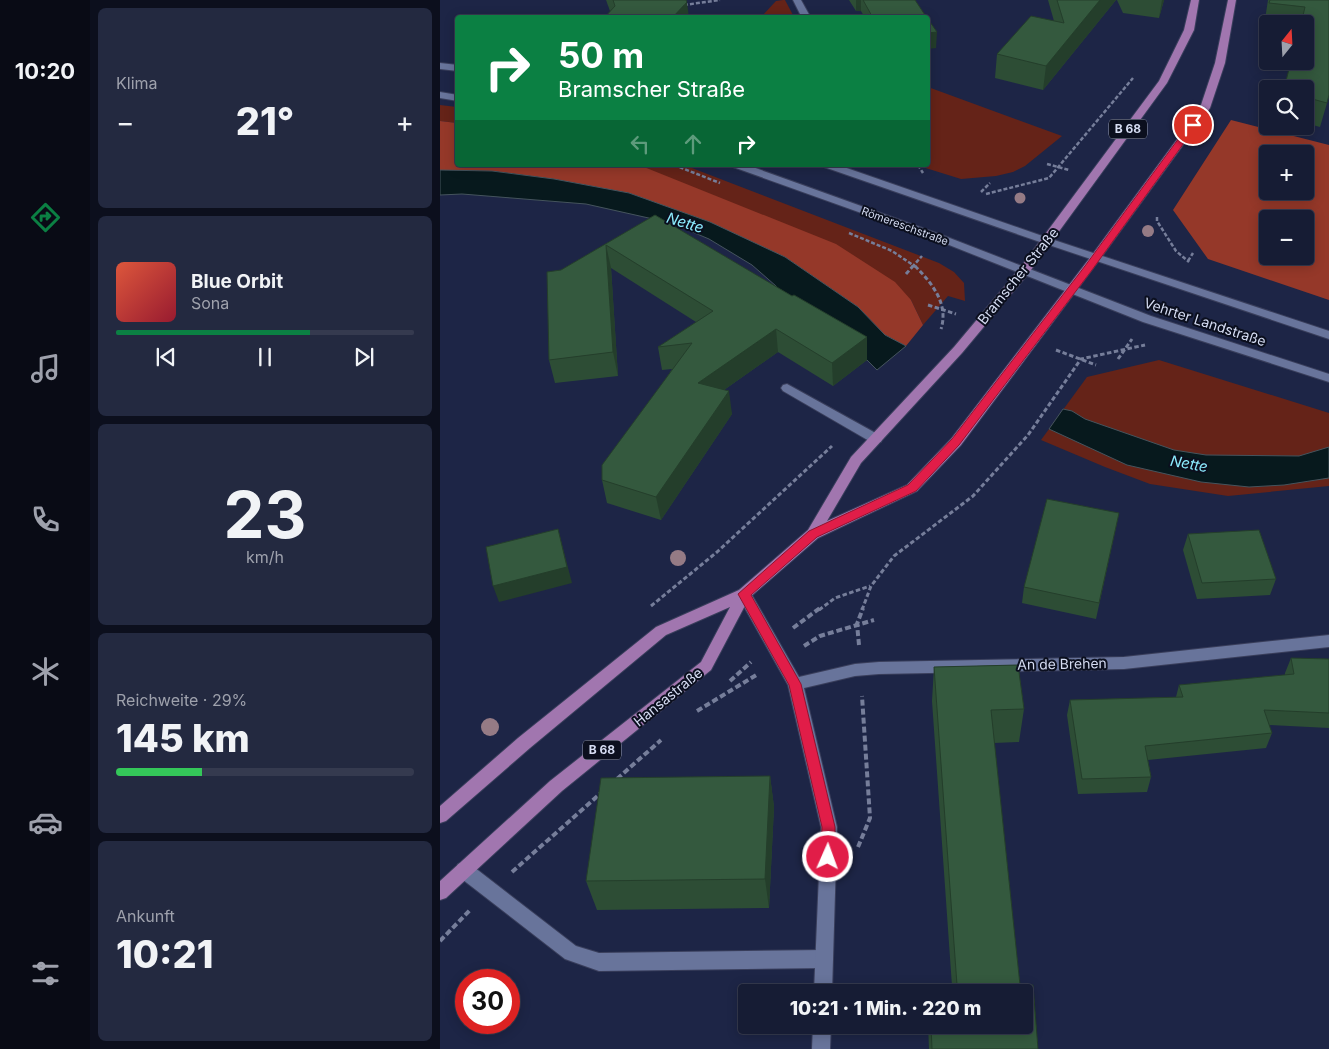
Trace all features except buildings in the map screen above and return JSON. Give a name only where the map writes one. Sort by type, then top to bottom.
[{"type":"main road","points":[[797,0],[805,15]]},
{"type":"main road","name":"Bramscher Straße","points":[[813,534],[856,460],[958,350],[1024,271],[1164,81],[1189,30],[1196,0]]},
{"type":"main road","name":"Bramscher Straße","points":[[744,594],[813,534],[912,488],[956,442],[1096,258],[1205,108],[1220,63],[1232,0]]},
{"type":"main road","points":[[440,66],[455,68]]},
{"type":"main road","points":[[440,95],[455,98]]},
{"type":"main road","name":"Römereschstraße","points":[[743,167],[938,237],[1072,290]]},
{"type":"main road","points":[[834,167],[1096,258]]},
{"type":"main road","name":"Vehrter Landstraße","points":[[1096,258],[1329,335]]},
{"type":"main road","name":"Vehrter Landstraße","points":[[1072,290],[1147,319],[1329,378]]},
{"type":"main road","points":[[787,388],[876,439]]},
{"type":"main road","points":[[744,594],[795,684],[829,827],[823,984]]},
{"type":"main road","name":"B 68","points":[[440,816],[524,743],[662,631],[744,594]]},
{"type":"main road","name":"Hansastraße","points":[[440,892],[556,786],[706,666],[744,594]]},
{"type":"main road","name":"An de Brehen","points":[[795,684],[861,670],[1124,663],[1329,641]]},
{"type":"main road","points":[[464,870],[571,953],[599,962],[824,959]]},
{"type":"main road","points":[[821,1049],[822,1034]]},
{"type":"path","points":[[679,6],[720,0]]},
{"type":"path","points":[[990,183],[977,196],[1049,178],[1134,77]]},
{"type":"path","points":[[1047,164],[1060,167]]},
{"type":"path","points":[[679,167],[727,186]]},
{"type":"path","points":[[919,167],[922,172]]},
{"type":"path","points":[[1157,214],[1157,221],[1176,252],[1194,264]]},
{"type":"path","points":[[843,230],[893,252],[914,264],[939,297],[944,310],[928,304]]},
{"type":"path","points":[[1188,261],[1193,253]]},
{"type":"path","points":[[906,274],[914,264]]},
{"type":"path","points":[[827,873],[857,849],[870,818],[857,624],[871,586],[894,556],[973,496],[1028,435],[1081,359],[1124,350],[1118,359]]},
{"type":"path","points":[[1081,359],[1096,365]]},
{"type":"path","points":[[803,646],[820,636],[874,620]]},
{"type":"path","points":[[692,713],[764,670]]},
{"type":"path","points":[[616,780],[665,736]]},
{"type":"path","points":[[440,941],[491,891],[608,786]]},
{"type":"shaded area","points":[[785,0],[793,15],[763,15],[776,1]]},
{"type":"shaded area","points":[[930,88],[1062,136],[1025,166],[1013,172],[996,176],[961,179],[922,167],[930,167]]},
{"type":"shaded area","points":[[440,105],[455,107],[455,123],[440,121]]},
{"type":"shaded area","points":[[1231,120],[1259,127],[1259,135],[1290,135],[1329,145],[1329,300],[1208,259],[1173,210]]},
{"type":"shaded area","points":[[440,121],[455,123],[455,167],[644,167],[836,244],[895,282],[911,300],[923,325],[906,346],[885,335],[858,307],[785,257],[709,222],[629,193],[554,179],[492,171],[440,170]]},
{"type":"shaded area","points":[[643,167],[689,167],[939,263],[954,272],[964,283],[965,301],[948,296],[923,325],[911,300]]},
{"type":"shaded area","points":[[1159,360],[1329,413],[1329,486],[1228,496],[1150,484],[1041,440],[1087,377]]},
{"type":"water","name":"Nette","points":[[440,170],[492,171],[554,179],[629,193],[710,222],[785,257],[858,307],[885,335],[906,346],[877,370],[867,360],[784,303],[776,286],[752,265],[709,239],[671,223],[586,204],[462,194],[440,195]]},
{"type":"water","name":"Nette","points":[[1063,409],[1072,411],[1085,419],[1174,450],[1206,455],[1299,456],[1329,447],[1329,478],[1284,485],[1249,487],[1201,482],[1127,465],[1049,429]]},
{"type":"route","points":[[828,857],[829,827],[795,684],[744,594],[813,534],[912,488],[956,442],[1088,268],[1193,125]]}]
